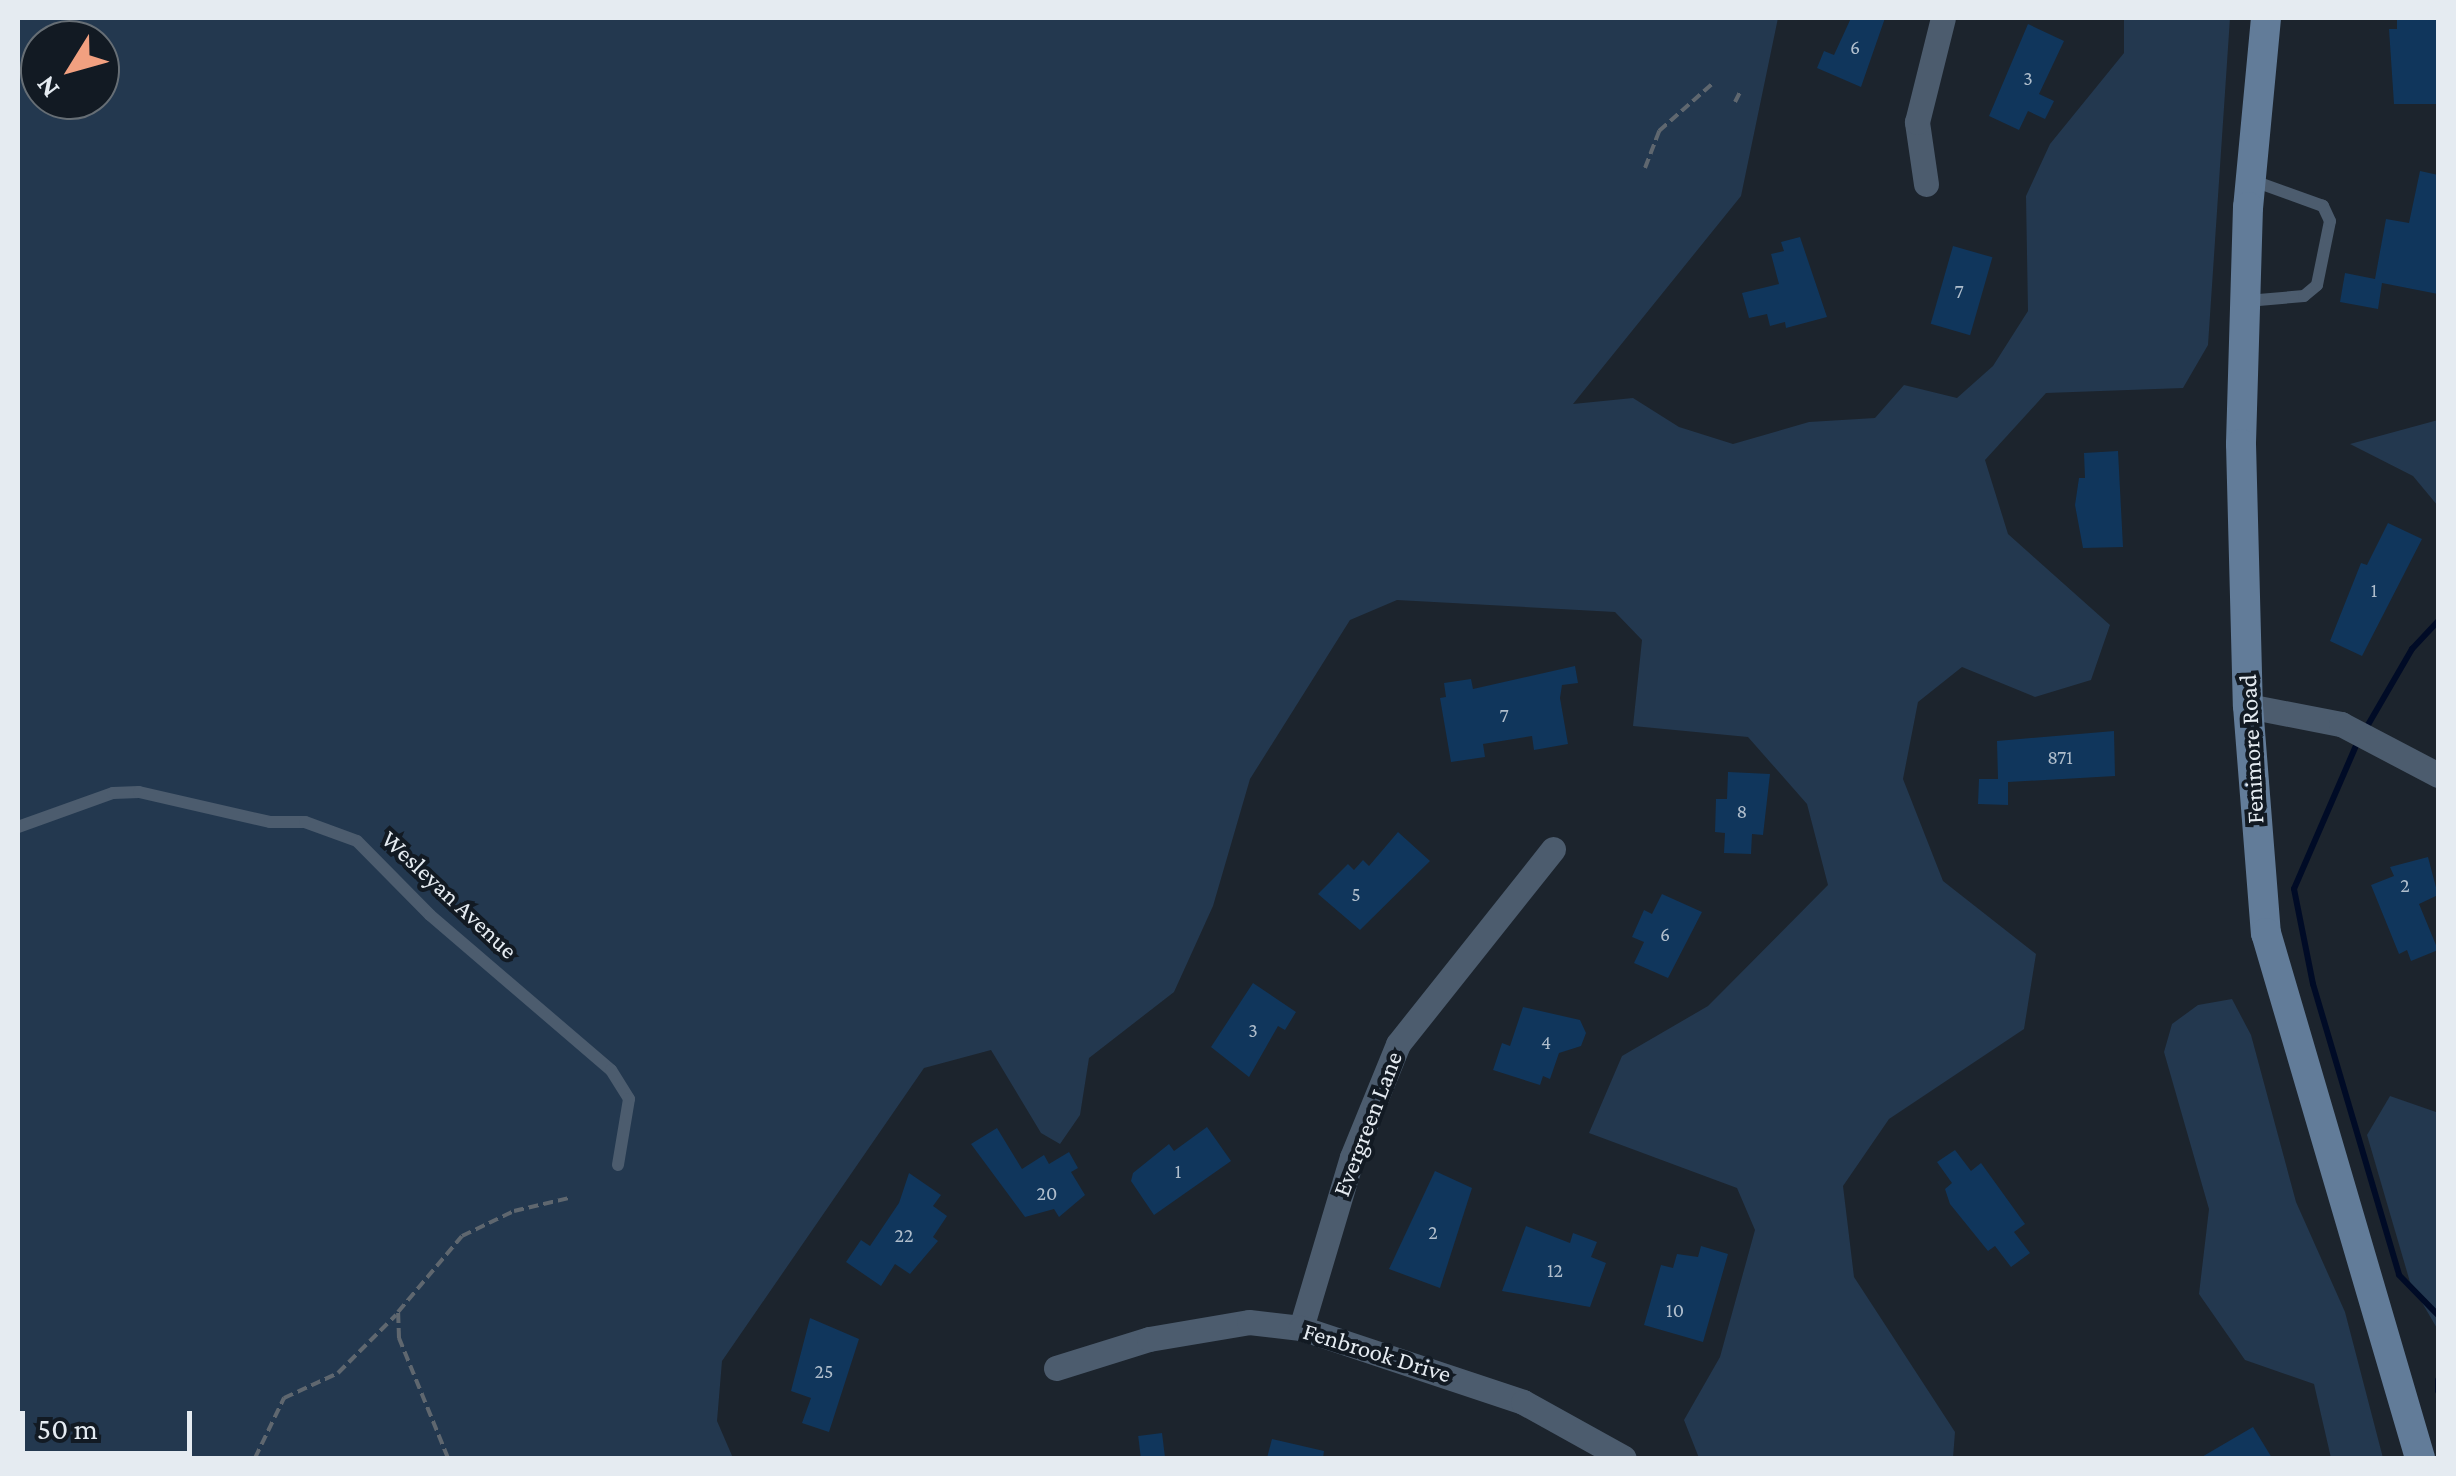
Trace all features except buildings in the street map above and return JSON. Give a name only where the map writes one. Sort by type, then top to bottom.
[{"type":"street","points":[[1926,184],[1917,122],[1943,18]]},
{"type":"street","name":"Fenimore Road","points":[[2266,18],[2251,180],[2241,444],[2248,706],[2273,970],[2420,1458]]},
{"type":"street","points":[[2248,706],[2341,724],[2377,739],[2438,775]]},
{"type":"street","name":"Evergreen Lane","points":[[1301,1328],[1352,1156],[1398,1044],[1553,848]]},
{"type":"street","name":"Fenbrook Drive","points":[[1056,1368],[1149,1339],[1250,1322],[1301,1328],[1523,1402],[1624,1458]]},
{"type":"lane","points":[[2245,301],[2304,296],[2317,285],[2330,221],[2323,206],[2251,180]]},
{"type":"lane","name":"Wesleyan Avenue","points":[[18,828],[113,793],[139,792],[270,822],[305,822],[356,841],[430,915],[612,1070],[629,1099],[618,1165]]},
{"type":"path","points":[[1645,168],[1659,131],[1714,83]]},
{"type":"path","points":[[1736,102],[1741,90]]},
{"type":"path","points":[[255,1458],[284,1398],[338,1373],[398,1312],[462,1236],[514,1211],[569,1198]]},
{"type":"path","points":[[398,1312],[404,1353],[448,1458]]},
{"type":"shaded area","points":[[18,18],[1778,18],[1741,196],[1573,404],[1633,398],[1679,427],[1733,444],[1809,422],[1875,418],[1904,385],[1957,398],[1993,366],[2028,311],[2026,196],[2050,144],[2124,53],[2124,18],[2230,18],[2208,345],[2183,388],[2046,393],[1985,460],[2008,534],[2110,625],[2091,680],[2035,697],[1962,667],[1918,702],[1903,779],[1943,881],[2036,954],[2024,1029],[1889,1119],[1843,1186],[1854,1277],[1955,1432],[1953,1458],[1699,1458],[1684,1420],[1720,1357],[1755,1230],[1737,1188],[1589,1133],[1622,1056],[1708,1006],[1828,885],[1807,804],[1748,737],[1633,726],[1642,640],[1615,612],[1397,600],[1350,620],[1250,779],[1213,906],[1174,992],[1089,1058],[1080,1115],[1060,1144],[1041,1133],[991,1050],[924,1068],[722,1361],[717,1421],[733,1458],[18,1458]]},
{"type":"shaded area","points":[[2438,420],[2438,506],[2413,476],[2350,444]]},
{"type":"shaded area","points":[[2232,999],[2251,1035],[2296,1202],[2345,1312],[2383,1458],[2331,1458],[2314,1384],[2245,1360],[2199,1294],[2209,1209],[2164,1052],[2172,1024],[2198,1005]]},
{"type":"shaded area","points":[[2390,1096],[2436,1112],[2438,1119],[2438,1330],[2410,1282],[2367,1135]]},
{"type":"waterway","points":[[2365,730],[2412,649],[2438,621]]},
{"type":"waterway","points":[[2358,741],[2294,889],[2313,984],[2399,1275],[2438,1315]]},
{"type":"waterway","points":[[2438,1380],[2438,1391]]}]
